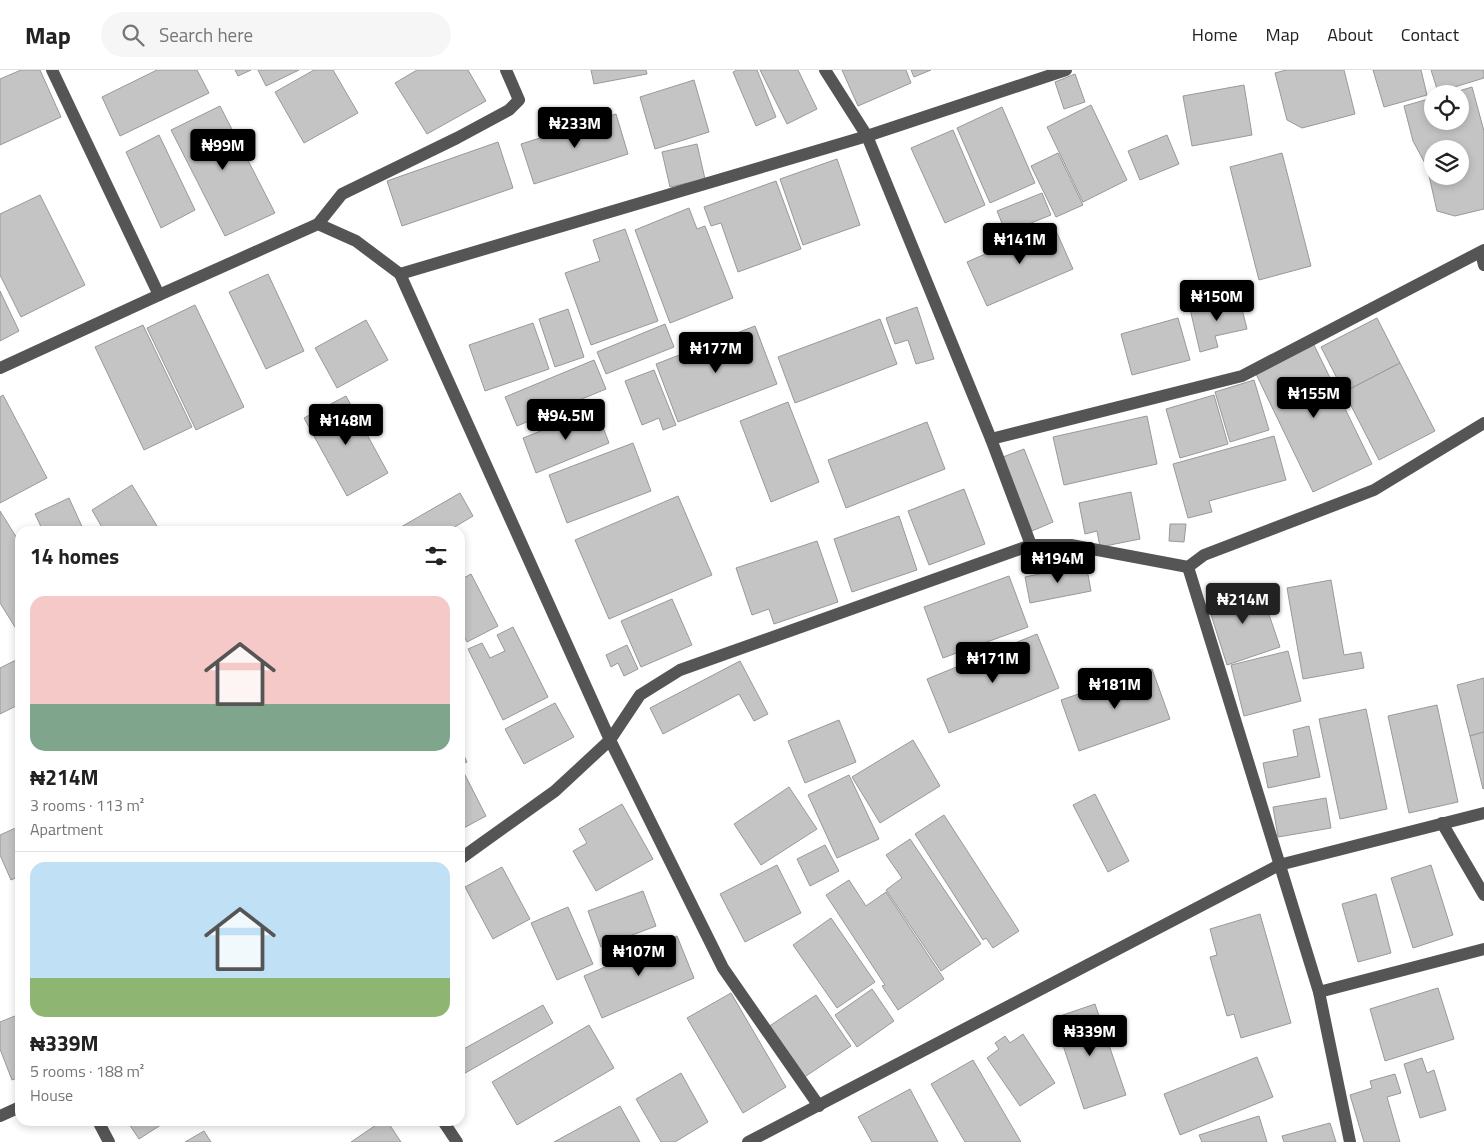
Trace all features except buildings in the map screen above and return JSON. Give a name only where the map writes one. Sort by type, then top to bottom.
[{"type":"street","points":[[52,70],[159,294]]},
{"type":"street","points":[[0,368],[159,294],[318,224],[342,194],[457,138],[509,110],[519,100],[506,70]]},
{"type":"street","points":[[825,70],[867,136],[991,439],[1031,545]]},
{"type":"street","points":[[400,274],[867,136],[1066,70]]},
{"type":"street","points":[[318,224],[356,241],[400,274],[610,740],[723,968],[819,1106]]},
{"type":"street","points":[[991,439],[1242,376],[1483,256]]},
{"type":"street","points":[[465,855],[555,791],[610,740],[640,695],[680,670],[1031,545],[1071,546],[1188,567],[1204,556],[1374,490],[1484,423]]},
{"type":"street","points":[[1188,567],[1319,992],[1350,1142]]},
{"type":"street","points":[[748,1142],[1279,865],[1484,813]]},
{"type":"street","points":[[1442,823],[1484,894]]},
{"type":"street","points":[[1319,992],[1484,949]]},
{"type":"street","points":[[0,1116],[15,1109]]},
{"type":"street","points":[[101,1126],[109,1142]]},
{"type":"street","points":[[446,1126],[457,1142]]}]
